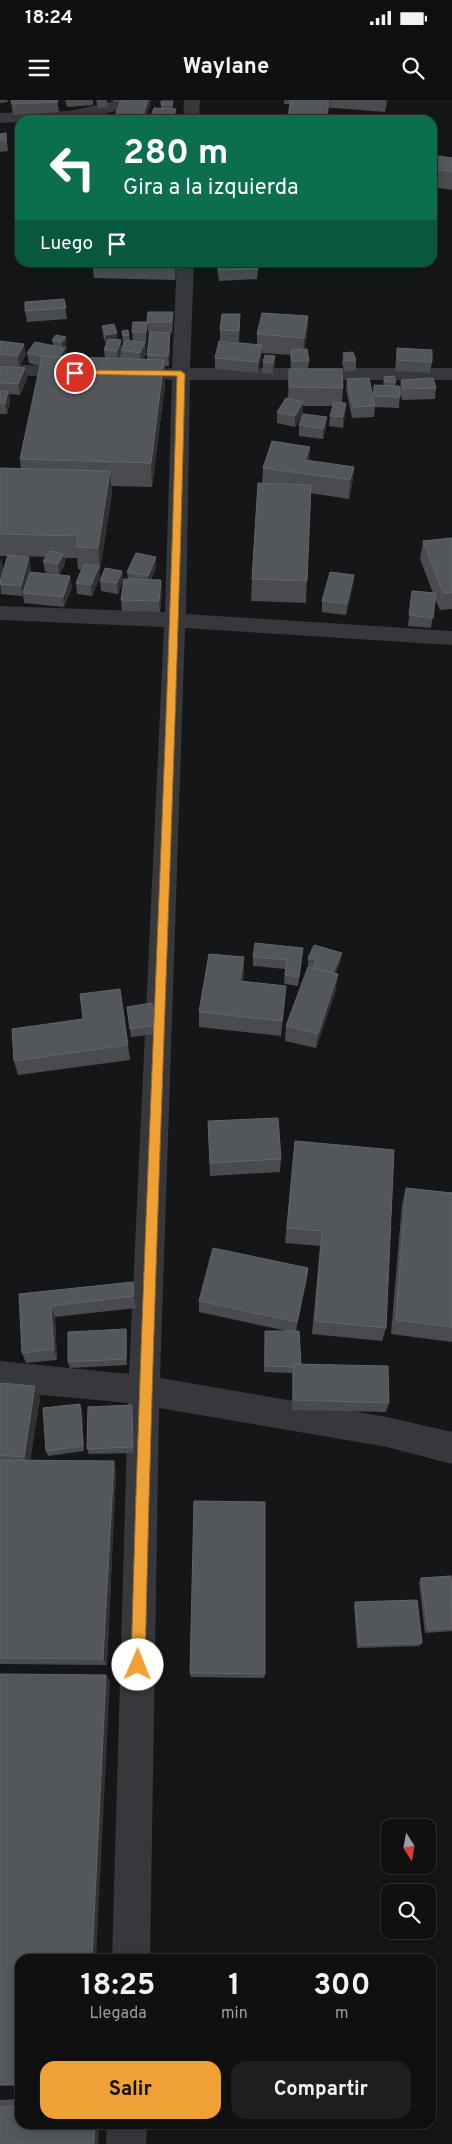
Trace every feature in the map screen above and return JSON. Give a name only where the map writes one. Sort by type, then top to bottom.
[{"type":"street","points":[[78,115],[90,114],[136,100]]},
{"type":"street","points":[[190,115],[192,100]]},
{"type":"street","points":[[0,118],[15,118]]},
{"type":"street","points":[[131,1954],[144,1390],[175,620],[181,374],[186,267]]},
{"type":"street","points":[[0,369],[96,373]]},
{"type":"street","points":[[143,373],[452,374]]},
{"type":"street","points":[[0,614],[175,620],[452,638]]},
{"type":"street","points":[[0,1376],[144,1390],[387,1432],[452,1448]]},
{"type":"street","points":[[126,2144],[127,2129]]},
{"type":"building","points":[[11,100],[57,100],[58,102],[12,104]]},
{"type":"building","points":[[125,100],[148,100],[143,115],[115,115],[120,102]]},
{"type":"building","points":[[291,100],[329,100],[327,115],[288,115]]},
{"type":"building","points":[[161,101],[173,101],[172,105],[161,105]]},
{"type":"building","points":[[154,108],[176,109],[174,115],[151,115]]},
{"type":"building","points":[[6,133],[6,141],[0,141],[0,134]]},
{"type":"building","points":[[437,156],[452,158],[452,172],[437,169]]},
{"type":"building","points":[[219,267],[258,267],[258,269],[219,270]]},
{"type":"building","points":[[64,299],[66,308],[25,311],[25,302]]},
{"type":"building","points":[[148,312],[173,312],[172,322],[147,322]]},
{"type":"building","points":[[262,313],[308,316],[304,338],[257,334]]},
{"type":"building","points":[[222,314],[240,314],[239,331],[220,330]]},
{"type":"building","points":[[133,322],[147,322],[146,332],[132,332]]},
{"type":"building","points":[[114,324],[117,333],[106,335],[102,326]]},
{"type":"building","points":[[128,330],[129,335],[123,336],[122,331]]},
{"type":"building","points":[[150,332],[170,333],[168,356],[147,355]]},
{"type":"building","points":[[56,335],[66,337],[62,342],[52,340]]},
{"type":"building","points":[[108,339],[121,340],[117,351],[104,350]]},
{"type":"building","points":[[126,340],[145,343],[140,353],[121,350]]},
{"type":"building","points":[[0,341],[24,344],[18,356],[0,354]]},
{"type":"building","points":[[219,341],[262,345],[258,362],[215,358]]},
{"type":"building","points":[[35,342],[65,348],[59,357],[27,353]]},
{"type":"building","points":[[397,348],[432,350],[432,362],[397,360]]},
{"type":"building","points":[[307,349],[309,361],[292,361],[291,350]]},
{"type":"building","points":[[353,352],[356,360],[346,361],[343,353]]},
{"type":"building","points":[[265,355],[275,356],[273,363],[263,362]]},
{"type":"building","points":[[42,356],[164,360],[151,463],[20,459]]},
{"type":"building","points":[[0,366],[25,368],[18,384],[0,383]]},
{"type":"building","points":[[289,369],[342,369],[343,388],[289,387]]},
{"type":"building","points":[[394,376],[396,382],[385,382],[384,377]]},
{"type":"building","points":[[369,378],[375,406],[353,407],[347,379]]},
{"type":"building","points":[[433,378],[436,388],[403,389],[401,380]]},
{"type":"building","points":[[374,385],[399,386],[400,397],[374,396]]},
{"type":"building","points":[[0,391],[8,391],[5,404],[0,403]]},
{"type":"building","points":[[286,398],[303,402],[295,416],[277,412]]},
{"type":"building","points":[[334,402],[346,403],[343,417],[330,416]]},
{"type":"building","points":[[303,414],[327,417],[323,429],[299,425]]},
{"type":"building","points":[[272,441],[310,447],[305,460],[354,467],[350,480],[263,468]]},
{"type":"building","points":[[0,468],[110,471],[98,548],[76,547],[78,536],[0,534]]},
{"type":"building","points":[[258,483],[311,485],[307,581],[252,579]]},
{"type":"building","points":[[452,538],[452,592],[443,593],[423,541]]},
{"type":"building","points":[[50,551],[64,554],[58,564],[43,561]]},
{"type":"building","points":[[136,553],[156,557],[148,576],[127,572]]},
{"type":"building","points":[[8,555],[29,557],[21,586],[0,584]]},
{"type":"building","points":[[84,564],[99,566],[91,585],[76,583]]},
{"type":"building","points":[[105,568],[122,571],[117,583],[100,581]]},
{"type":"building","points":[[30,572],[70,576],[63,597],[23,593]]},
{"type":"building","points":[[330,572],[354,575],[347,604],[322,601]]},
{"type":"building","points":[[124,579],[161,580],[159,601],[121,600]]},
{"type":"building","points":[[412,591],[436,593],[433,618],[409,615]]},
{"type":"building","points":[[255,943],[303,948],[299,977],[285,975],[287,960],[253,957]]},
{"type":"building","points":[[314,945],[342,953],[333,973],[313,968],[316,960],[308,958]]},
{"type":"building","points":[[209,954],[244,957],[240,981],[286,986],[282,1021],[199,1012]]},
{"type":"building","points":[[308,967],[338,974],[318,1034],[286,1026]]},
{"type":"building","points":[[120,989],[128,1045],[14,1061],[12,1029],[83,1019],[80,994]]},
{"type":"building","points":[[152,1003],[156,1025],[130,1029],[127,1007]]},
{"type":"building","points":[[278,1118],[281,1159],[210,1163],[208,1121]]},
{"type":"building","points":[[295,1141],[394,1150],[386,1328],[315,1321],[322,1231],[287,1228]]},
{"type":"building","points":[[406,1188],[452,1193],[452,1327],[396,1320]]},
{"type":"building","points":[[213,1248],[308,1268],[297,1322],[199,1301]]},
{"type":"building","points":[[133,1282],[134,1296],[51,1306],[54,1349],[22,1353],[19,1294]]},
{"type":"building","points":[[126,1329],[126,1359],[68,1362],[68,1332]]},
{"type":"building","points":[[265,1331],[299,1331],[301,1364],[294,1364],[293,1367],[265,1366]]},
{"type":"building","points":[[294,1364],[388,1366],[389,1403],[294,1400]]},
{"type":"building","points":[[0,1383],[35,1386],[24,1457],[0,1455]]},
{"type":"building","points":[[80,1404],[83,1446],[46,1451],[43,1408]]},
{"type":"building","points":[[132,1405],[133,1447],[87,1449],[88,1407]]},
{"type":"building","points":[[0,1460],[114,1461],[103,1659],[0,1658]]},
{"type":"building","points":[[194,1501],[265,1502],[265,1674],[190,1673]]},
{"type":"building","points":[[451,1576],[452,1628],[428,1630],[421,1578]]},
{"type":"building","points":[[417,1600],[422,1643],[359,1645],[355,1602]]},
{"type":"building","points":[[0,1674],[106,1675],[92,1954],[15,1954],[15,2085],[0,2085]]},
{"type":"building","points":[[0,2107],[15,2107],[15,2129],[95,2129],[94,2144],[0,2144]]},
{"type":"route","points":[[75,373],[181,374],[175,620],[144,1390],[138,1665]]}]
